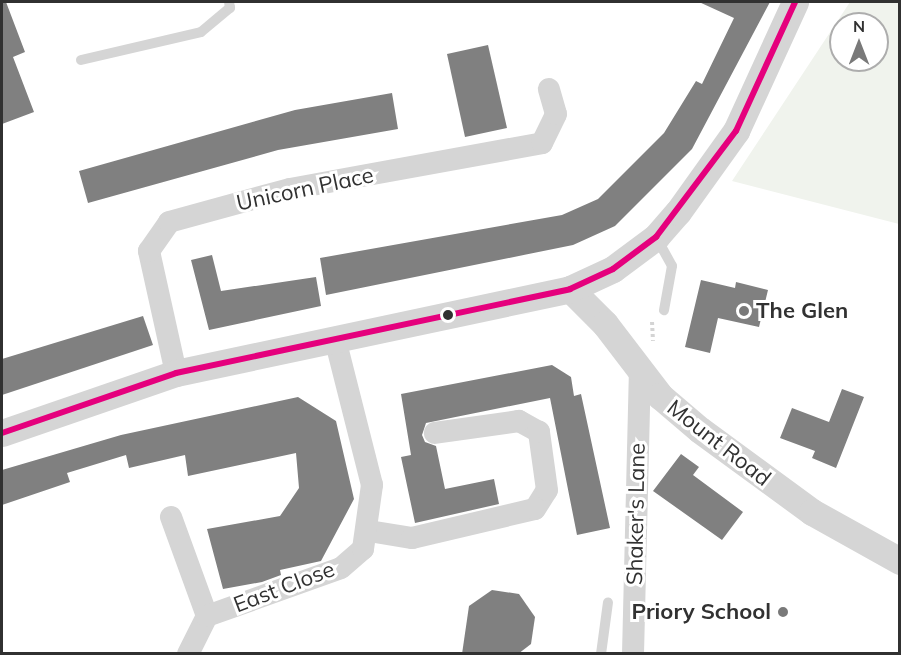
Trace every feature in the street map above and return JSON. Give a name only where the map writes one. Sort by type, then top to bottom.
[{"type":"street","points":[[2,433],[176,373],[570,290],[613,269],[656,237],[736,131],[795,2]]},
{"type":"street","name":"Unicorn Place","points":[[176,373],[149,251],[170,222],[290,189],[542,143],[556,114],[549,88]]},
{"type":"street","name":"Mount Road","points":[[570,290],[605,324],[640,374],[660,396],[766,480],[832,524],[900,561]]},
{"type":"street","name":"East Close","points":[[188,654],[207,616],[341,568],[363,549],[369,531],[372,485],[335,339]]},
{"type":"street","name":"Shaker's Lane","points":[[633,654],[640,374]]},
{"type":"street","points":[[369,531],[412,538],[536,509],[547,490],[539,432],[519,421],[435,433]]},
{"type":"street","points":[[171,517],[207,616]]},
{"type":"lane","points":[[81,60],[201,32],[230,8],[229,2]]},
{"type":"lane","points":[[656,237],[672,266],[664,310]]},
{"type":"lane","points":[[602,654],[608,602]]},
{"type":"shaded area","points":[[850,2],[899,2],[899,224],[732,181],[829,34],[829,72],[889,72],[889,12],[843,12]]},
{"type":"building","points":[[2,2],[6,2],[25,52],[13,57],[34,112],[2,124]]},
{"type":"building","points":[[699,2],[770,2],[692,149],[615,226],[573,245],[326,295],[320,258],[562,215],[598,199],[664,133],[696,81],[702,84],[734,18]]},
{"type":"building","points":[[488,45],[507,128],[465,137],[447,54]]},
{"type":"building","points":[[392,93],[398,129],[278,150],[88,203],[79,171],[295,110]]},
{"type":"building","points":[[212,255],[221,291],[316,277],[321,306],[209,330],[191,260]]},
{"type":"building","points":[[701,280],[735,288],[736,282],[768,290],[759,327],[718,318],[710,353],[685,347]]},
{"type":"building","points":[[143,316],[153,345],[2,395],[2,359]]},
{"type":"building","points":[[552,365],[571,377],[574,396],[581,394],[610,528],[577,535],[550,398],[426,423],[422,435],[425,442],[436,446],[445,489],[494,479],[499,504],[415,523],[401,457],[411,455],[401,394]]},
{"type":"building","points":[[842,389],[864,397],[836,468],[812,458],[815,451],[780,438],[792,408],[829,422]]},
{"type":"building","points":[[298,397],[336,421],[354,499],[321,561],[280,570],[281,575],[262,582],[223,589],[207,529],[280,516],[299,488],[296,453],[188,476],[185,455],[129,468],[126,455],[67,473],[70,482],[2,505],[2,470],[121,435]]},
{"type":"building","points":[[681,454],[699,467],[693,475],[743,512],[722,540],[653,491]]},
{"type":"building","points":[[492,590],[519,594],[535,617],[531,644],[518,654],[462,654],[469,606]]},
{"type":"transit line","points":[[2,433],[176,373],[570,289],[613,269],[656,237],[736,131],[795,2]]},
{"type":"place","name":"The Glen","points":[[744,311]]},
{"type":"place","name":"Priory School","points":[[783,612]]}]
